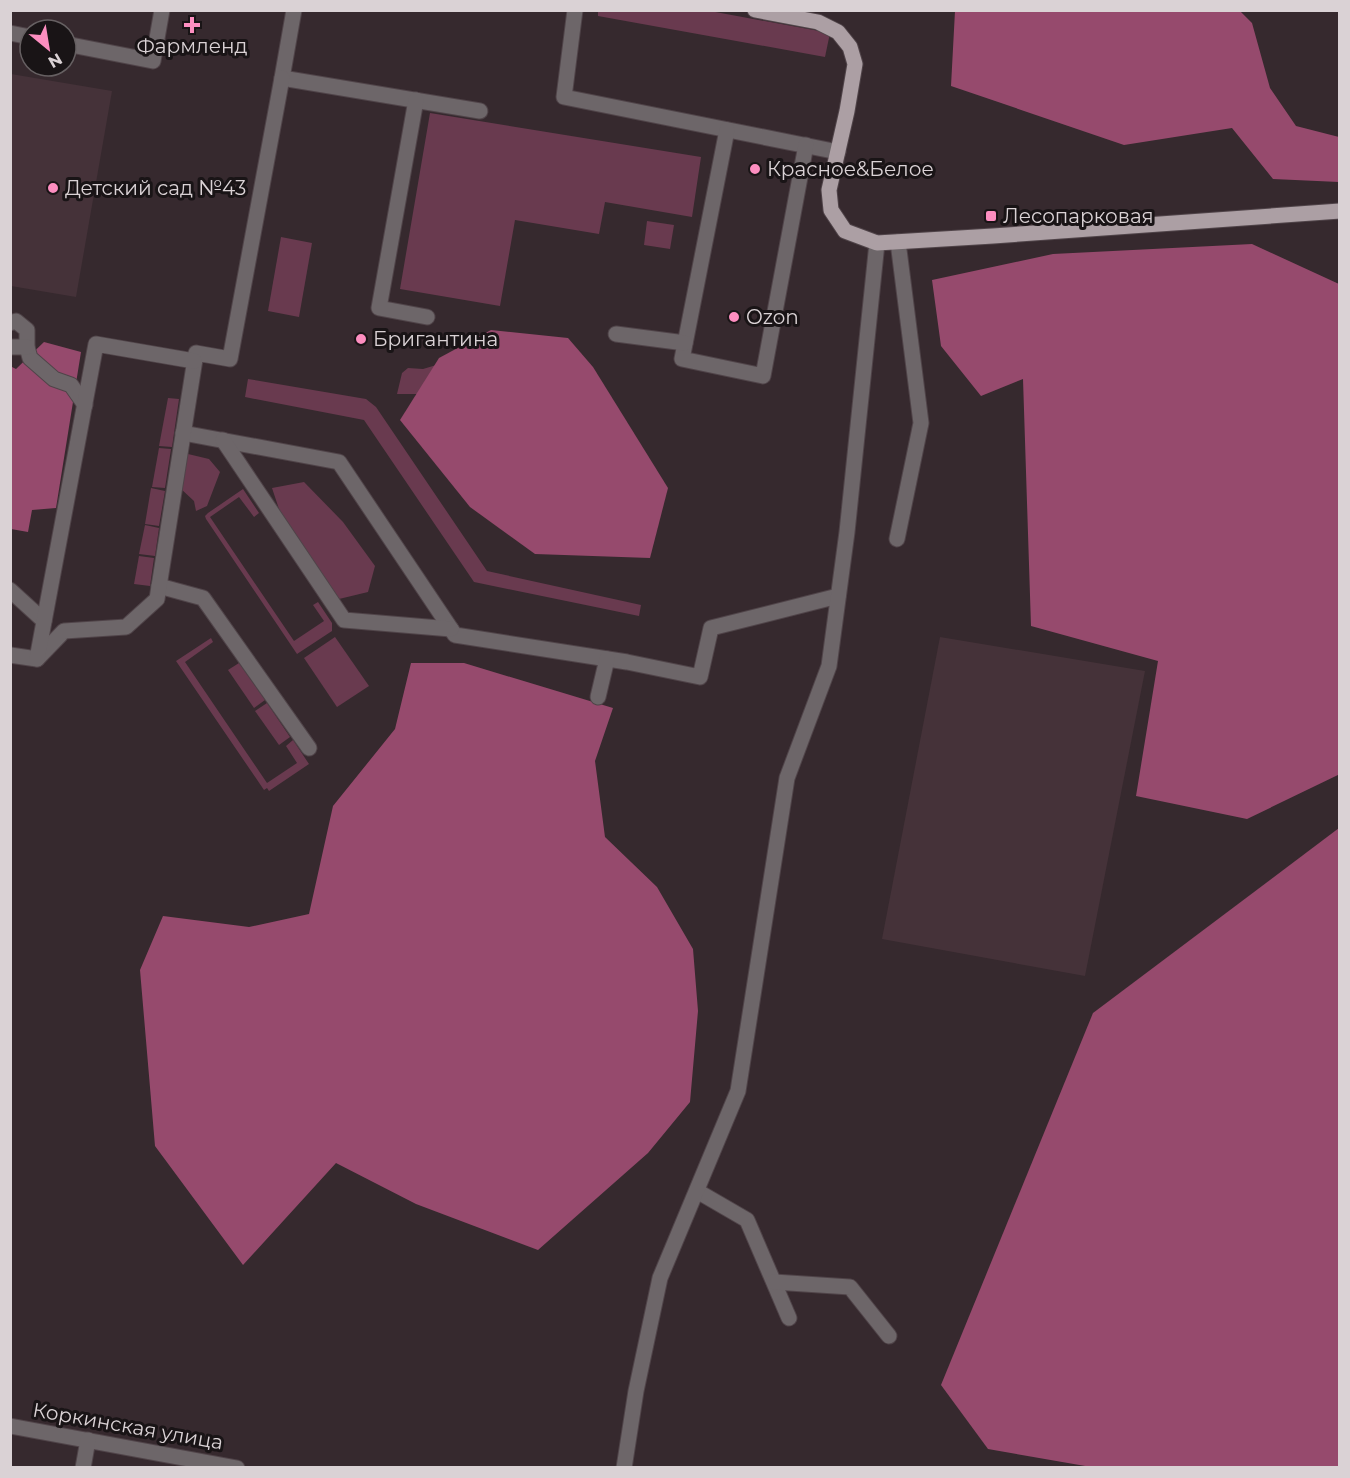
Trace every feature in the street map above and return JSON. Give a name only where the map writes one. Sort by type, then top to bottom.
[{"type":"main road","points":[[755,10],[818,22],[838,32],[850,47],[855,63],[829,190],[831,210],[845,231],[877,243],[1340,211]]},
{"type":"street","points":[[78,46],[153,61],[162,10]]},
{"type":"street","points":[[37,659],[64,631],[126,627],[157,599],[194,361],[196,353],[230,359],[294,10]]},
{"type":"street","points":[[575,10],[564,97],[838,152]]},
{"type":"street","points":[[282,78],[480,111]]},
{"type":"street","points":[[416,100],[379,308],[427,317]]},
{"type":"street","points":[[727,130],[682,359],[764,376],[806,145]]},
{"type":"street","points":[[897,539],[921,423],[898,242]]},
{"type":"street","points":[[624,1467],[636,1391],[660,1278],[738,1092],[787,778],[829,666],[877,243]]},
{"type":"street","points":[[10,323],[16,321],[27,330],[27,347],[30,358],[54,380],[71,385],[85,405]]},
{"type":"street","points":[[616,334],[685,343]]},
{"type":"street","points":[[37,659],[96,344],[194,361]]},
{"type":"street","points":[[10,347],[27,347]]},
{"type":"street","points":[[183,433],[339,462],[455,635],[607,659],[700,678],[711,628],[838,596]]},
{"type":"street","points":[[223,440],[344,620],[451,629]]},
{"type":"street","points":[[159,586],[203,598],[309,748]]},
{"type":"street","points":[[10,590],[44,621]]},
{"type":"street","points":[[10,655],[37,659]]},
{"type":"street","points":[[598,697],[607,659]]},
{"type":"street","points":[[697,1191],[747,1220],[789,1318]]},
{"type":"street","points":[[774,1282],[849,1287],[889,1336]]},
{"type":"street","name":"Коркинская улица","points":[[10,1426],[237,1467]]},
{"type":"street","points":[[83,1467],[88,1440]]},
{"type":"shaded area","points":[[598,10],[710,11],[830,33],[825,57],[598,16]]},
{"type":"shaded area","points":[[955,11],[1240,11],[1252,23],[1270,88],[1296,126],[1339,137],[1339,182],[1273,179],[1232,128],[1124,145],[951,86]]},
{"type":"shaded area","name":"Детский сад №43","points":[[11,74],[18,75],[18,78],[35,78],[112,91],[76,297],[11,286]]},
{"type":"shaded area","points":[[430,113],[701,157],[692,217],[605,202],[599,234],[515,220],[500,306],[400,289]]},
{"type":"shaded area","points":[[647,221],[674,225],[670,249],[644,245]]},
{"type":"shaded area","points":[[281,237],[312,243],[299,317],[268,311]]},
{"type":"shaded area","points":[[1252,244],[1339,284],[1340,774],[1247,819],[1136,796],[1158,661],[1031,626],[1023,379],[981,396],[941,346],[932,280],[1053,254]]},
{"type":"shaded area","points":[[491,330],[568,338],[593,367],[668,488],[650,558],[535,554],[470,507],[400,420],[439,358]]},
{"type":"shaded area","points":[[44,342],[81,352],[56,508],[32,510],[28,532],[11,529],[10,366],[16,369]]},
{"type":"shaded area","points":[[443,363],[431,394],[397,394],[402,373],[408,368],[423,369]]},
{"type":"shaded area","points":[[248,379],[366,399],[376,407],[487,571],[641,605],[639,616],[474,582],[364,420],[245,397]]},
{"type":"shaded area","points":[[168,398],[179,399],[172,447],[159,446]]},
{"type":"shaded area","points":[[159,448],[171,449],[165,488],[152,487]]},
{"type":"shaded area","points":[[188,454],[209,459],[220,472],[207,506],[196,511],[194,501],[180,488]]},
{"type":"shaded area","points":[[304,482],[343,522],[375,566],[368,592],[339,599],[282,518],[272,488]]},
{"type":"shaded area","points":[[151,488],[165,491],[159,526],[145,524]]},
{"type":"shaded area","points":[[243,489],[259,513],[254,517],[239,497],[210,517],[294,641],[324,621],[313,605],[318,602],[332,623],[332,631],[297,654],[205,516]]},
{"type":"shaded area","points":[[145,525],[159,528],[155,556],[139,554]]},
{"type":"shaded area","points":[[139,556],[154,558],[150,586],[134,584]]},
{"type":"shaded area","points":[[335,637],[369,686],[337,707],[304,658]]},
{"type":"shaded area","points":[[940,637],[1145,671],[1085,976],[882,939]]},
{"type":"shaded area","points":[[211,638],[213,642],[185,662],[267,783],[297,763],[286,746],[293,740],[309,764],[269,791],[267,788],[264,790],[176,661]]},
{"type":"shaded area","points":[[239,663],[265,700],[254,708],[228,670]]},
{"type":"shaded area","points":[[411,663],[464,663],[613,708],[595,761],[605,837],[657,887],[693,949],[698,1011],[690,1102],[648,1153],[538,1250],[416,1204],[336,1163],[243,1265],[155,1146],[140,970],[163,916],[249,927],[309,914],[333,806],[395,729]]},
{"type":"shaded area","points":[[267,703],[290,737],[279,745],[255,711]]},
{"type":"shaded area","points":[[1339,828],[1339,1467],[1091,1467],[988,1449],[941,1385],[1093,1013]]},
{"type":"place","name":"Фармленд","points":[[192,25]]},
{"type":"place","name":"Красное&Белое","points":[[755,169]]},
{"type":"place","name":"Детский сад №43","points":[[53,188]]},
{"type":"place","name":"Лесопарковая","points":[[991,216]]},
{"type":"place","name":"Ozon","points":[[734,317]]},
{"type":"place","name":"Бригантина","points":[[361,339]]}]
